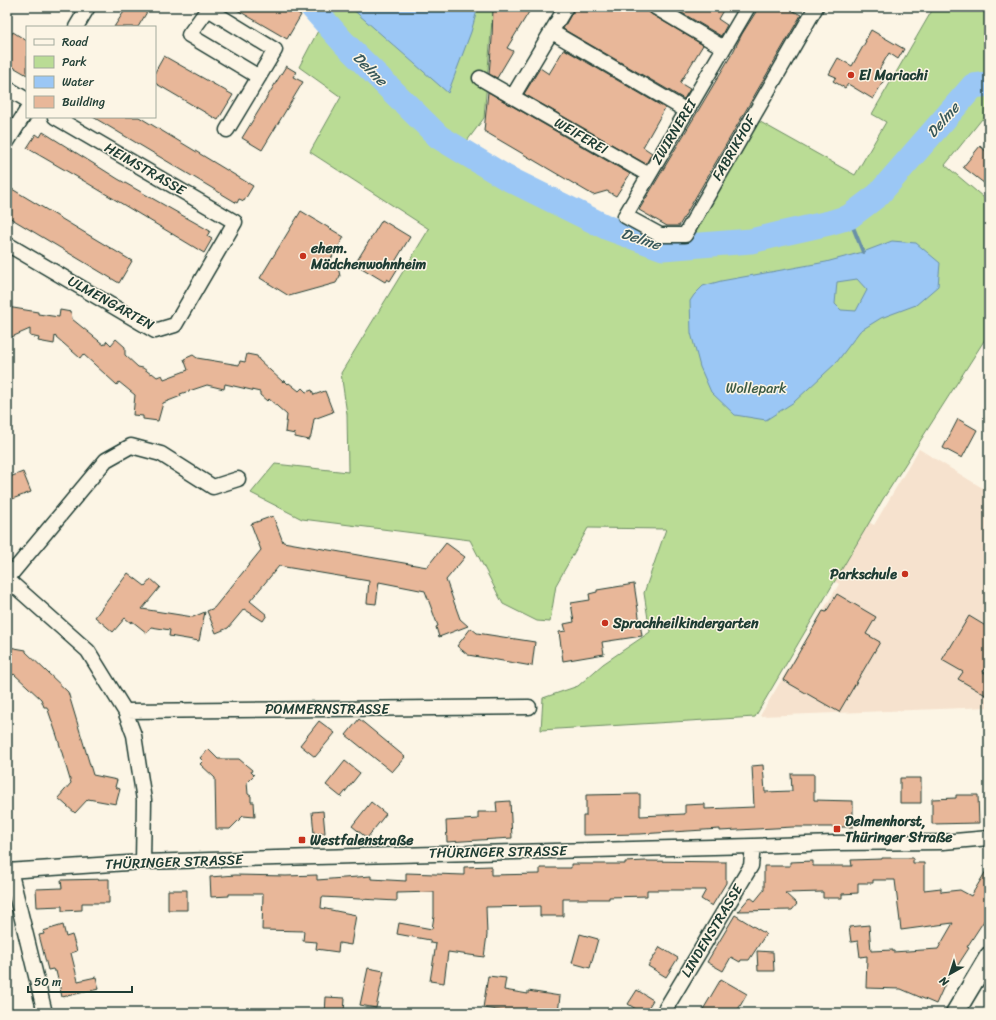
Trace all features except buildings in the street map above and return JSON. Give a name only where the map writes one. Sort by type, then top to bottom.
[{"type":"main road","points":[[954,1013],[989,956]]},
{"type":"street","points":[[77,26],[88,7]]},
{"type":"street","points":[[513,96],[566,7]]},
{"type":"street","points":[[655,7],[724,48]]},
{"type":"street","name":"ZWIRNEREI","points":[[625,216],[748,7]]},
{"type":"street","name":"FABRIKHOF","points":[[625,216],[660,235],[685,235],[816,7]]},
{"type":"street","points":[[227,130],[259,77],[275,50],[208,8],[189,35],[259,77]]},
{"type":"street","points":[[552,32],[687,111]]},
{"type":"street","name":"WEIFEREI","points":[[480,78],[649,175]]},
{"type":"street","points":[[7,88],[26,99]]},
{"type":"street","points":[[7,142],[26,112]]},
{"type":"street","name":"HEIMSTRASSE","points":[[57,118],[235,222]]},
{"type":"street","name":"ULMENGARTEN","points":[[7,244],[155,331],[175,325],[235,222]]},
{"type":"street","points":[[144,862],[144,800],[134,735],[125,710],[88,652],[7,579],[106,460],[131,446],[161,454],[213,487],[238,479]]},
{"type":"street","name":"POMMERNSTRASSE","points":[[125,710],[529,707]]},
{"type":"street","name":"THÜRINGER STRASSE","points":[[8,870],[144,862],[834,843],[943,842],[989,838]]},
{"type":"street","name":"LINDENSTRASSE","points":[[663,1013],[751,866],[753,846]]},
{"type":"street","points":[[8,870],[45,1013]]},
{"type":"shaded area","name":"Parkschule","points":[[919,449],[989,492],[989,707],[760,716],[839,584],[804,563],[838,505],[874,525]]},
{"type":"green space","name":"Wollepark","points":[[299,7],[499,7],[492,20],[484,118],[467,141],[541,185],[615,221],[660,239],[686,238],[755,119],[855,175],[886,122],[872,114],[934,7],[989,7],[989,124],[982,119],[945,165],[989,202],[989,333],[883,499],[755,717],[541,730],[543,698],[578,686],[603,664],[650,632],[644,593],[666,529],[588,528],[556,585],[550,622],[537,621],[503,604],[470,540],[302,519],[251,493],[275,464],[348,472],[347,414],[341,373],[429,229],[310,152],[341,97],[299,67],[320,27]]},
{"type":"water","points":[[350,7],[478,7],[471,32],[448,93]]},
{"type":"water","points":[[892,241],[916,243],[940,263],[938,286],[916,305],[881,318],[860,331],[836,363],[794,402],[766,420],[735,415],[711,392],[700,367],[691,333],[690,301],[694,295],[703,286],[721,281],[826,262],[863,252]],"holes":[[[857,279],[867,290],[856,311],[841,310],[835,304],[837,282]]]},
{"type":"waterway","name":"Delme","points":[[312,7],[344,43],[439,137],[505,177],[608,228],[663,248],[751,241],[849,217],[878,195],[973,86],[989,84]]},
{"type":"waterway","points":[[849,217],[863,252]]},
{"type":"place","name":"El Mariachi","points":[[851,75]]},
{"type":"place","name":"ehem. Mädchenwohnheim","points":[[303,256]]},
{"type":"place","name":"Parkschule","points":[[905,574]]},
{"type":"place","name":"Sprachheilkindergarten","points":[[605,623]]},
{"type":"place","name":"Delmenhorst, Thüringer Straße","points":[[837,829]]},
{"type":"place","name":"Westfalenstraße","points":[[302,840]]}]
